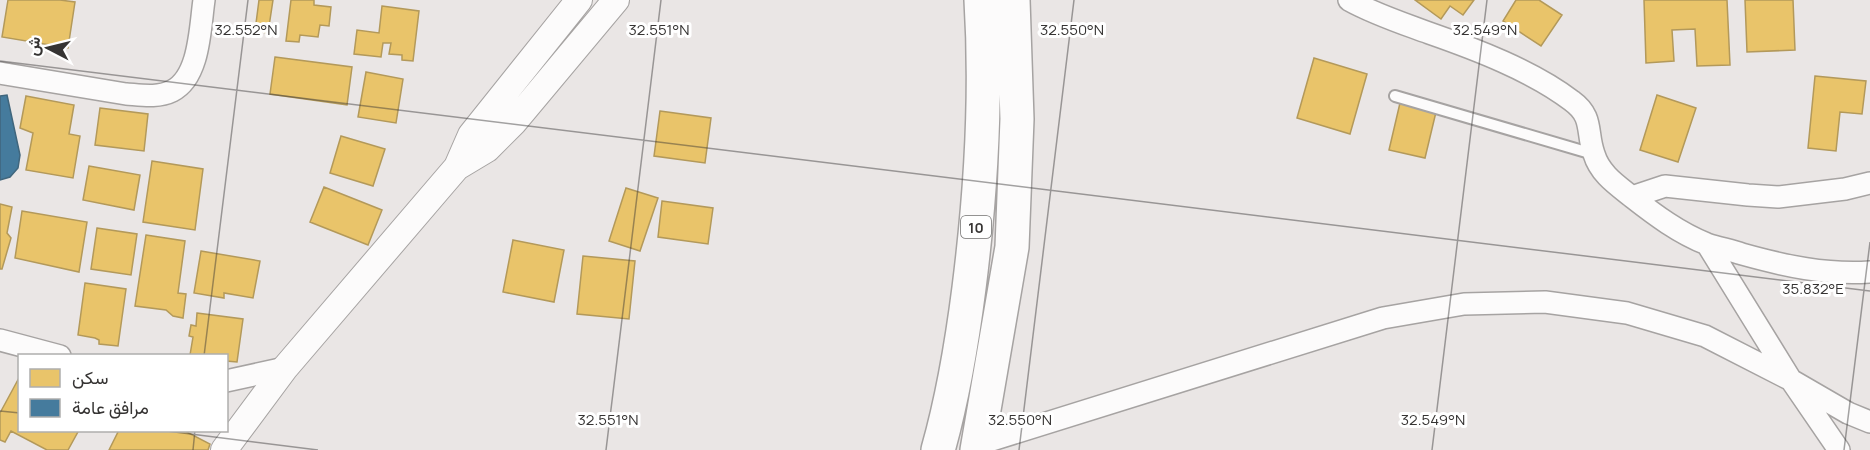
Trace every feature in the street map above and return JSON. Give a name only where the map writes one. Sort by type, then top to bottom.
[{"type":"highway","name":"10","points":[[938,450],[948,417],[962,337],[975,238],[984,118],[981,0]]},
{"type":"highway","name":"10","points":[[978,447],[1012,248],[1017,119],[1012,0]]},
{"type":"street","points":[[0,73],[146,96],[175,90],[190,73],[195,59],[204,0]]},
{"type":"street","points":[[224,450],[285,368],[457,167],[471,135],[579,0]]},
{"type":"street","points":[[457,167],[487,149],[514,122],[616,0]]},
{"type":"street","points":[[1349,0],[1512,66],[1573,101],[1585,113],[1589,123],[1593,154],[1601,170],[1612,182],[1657,217],[1707,244],[1808,270],[1833,273],[1870,272]]},
{"type":"street","points":[[1632,197],[1665,186],[1778,197],[1845,189],[1870,183]]},
{"type":"street","points":[[1707,244],[1791,381],[1839,450]]},
{"type":"street","points":[[978,447],[1383,318],[1464,304],[1545,302],[1627,313],[1705,336],[1848,413],[1870,422]]},
{"type":"street","points":[[0,340],[52,354]]},
{"type":"street","points":[[228,381],[285,368]]},
{"type":"lane","points":[[1395,96],[1593,154]]},
{"type":"building: سكن","points":[[8,0],[75,2],[68,48],[2,37]]},
{"type":"building: سكن","points":[[259,0],[273,0],[268,33],[255,31]]},
{"type":"building: سكن","points":[[291,0],[314,0],[314,5],[331,7],[329,26],[320,25],[318,37],[300,35],[299,42],[286,41]]},
{"type":"building: سكن","points":[[1415,0],[1474,0],[1463,15],[1450,6],[1441,19]]},
{"type":"building: سكن","points":[[1516,0],[1539,0],[1562,15],[1541,46],[1503,21]]},
{"type":"building: سكن","points":[[1644,0],[1727,0],[1730,65],[1697,66],[1695,29],[1672,30],[1674,61],[1646,63]]},
{"type":"building: سكن","points":[[1745,0],[1793,0],[1795,50],[1747,52]]},
{"type":"building: سكن","points":[[382,6],[419,11],[413,61],[402,60],[402,55],[389,54],[391,43],[383,43],[381,57],[354,54],[357,30],[379,33]]},
{"type":"building: سكن","points":[[275,57],[352,67],[347,105],[270,94]]},
{"type":"building: سكن","points":[[1314,58],[1367,74],[1350,134],[1297,118]]},
{"type":"building: سكن","points":[[366,72],[403,79],[396,123],[358,117]]},
{"type":"building: سكن","points":[[1815,76],[1866,81],[1862,114],[1840,112],[1836,151],[1808,148]]},
{"type":"building: سكن","points":[[1657,95],[1696,108],[1678,162],[1640,150]]},
{"type":"building: سكن","points":[[26,96],[74,105],[69,134],[80,136],[73,178],[26,170],[33,133],[20,128]]},
{"type":"building: سكن","points":[[1400,103],[1436,112],[1425,158],[1389,150]]},
{"type":"building: سكن","points":[[100,108],[148,114],[144,151],[95,145]]},
{"type":"building: سكن","points":[[660,111],[711,118],[705,163],[654,156]]},
{"type":"building: سكن","points":[[341,136],[385,149],[373,186],[330,173]]},
{"type":"building: سكن","points":[[152,161],[203,169],[195,230],[143,222]]},
{"type":"building: سكن","points":[[89,166],[140,175],[134,210],[83,200]]},
{"type":"building: سكن","points":[[324,187],[382,210],[368,245],[310,222]]},
{"type":"building: سكن","points":[[626,188],[658,198],[640,251],[609,241]]},
{"type":"building: سكن","points":[[662,201],[713,208],[708,244],[658,237]]},
{"type":"building: سكن","points":[[0,204],[12,207],[7,233],[11,238],[2,269],[0,269]]},
{"type":"building: سكن","points":[[22,211],[87,222],[79,272],[15,258]]},
{"type":"building: سكن","points":[[97,228],[137,234],[131,275],[91,269]]},
{"type":"building: سكن","points":[[146,235],[185,241],[178,293],[186,294],[183,318],[173,316],[166,310],[135,306]]},
{"type":"building: سكن","points":[[513,240],[564,250],[554,302],[503,292]]},
{"type":"building: سكن","points":[[201,251],[260,261],[253,298],[224,293],[224,298],[194,293]]},
{"type":"building: سكن","points":[[583,256],[635,261],[629,319],[577,314]]},
{"type":"building: سكن","points":[[85,283],[126,289],[118,346],[99,344],[99,340],[95,338],[78,335]]},
{"type":"building: سكن","points":[[197,313],[243,319],[237,362],[228,361],[228,354],[190,354],[193,337],[189,336],[191,325],[196,326]]},
{"type":"building: سكن","points":[[18,380],[18,432],[78,432],[68,450],[47,450],[11,431],[5,442],[0,440],[0,413]]},
{"type":"building: سكن","points":[[118,432],[187,432],[210,444],[208,450],[109,450]]},
{"type":"building: مرافق عامة","points":[[7,95],[20,155],[18,168],[10,177],[0,180],[0,96]]}]
